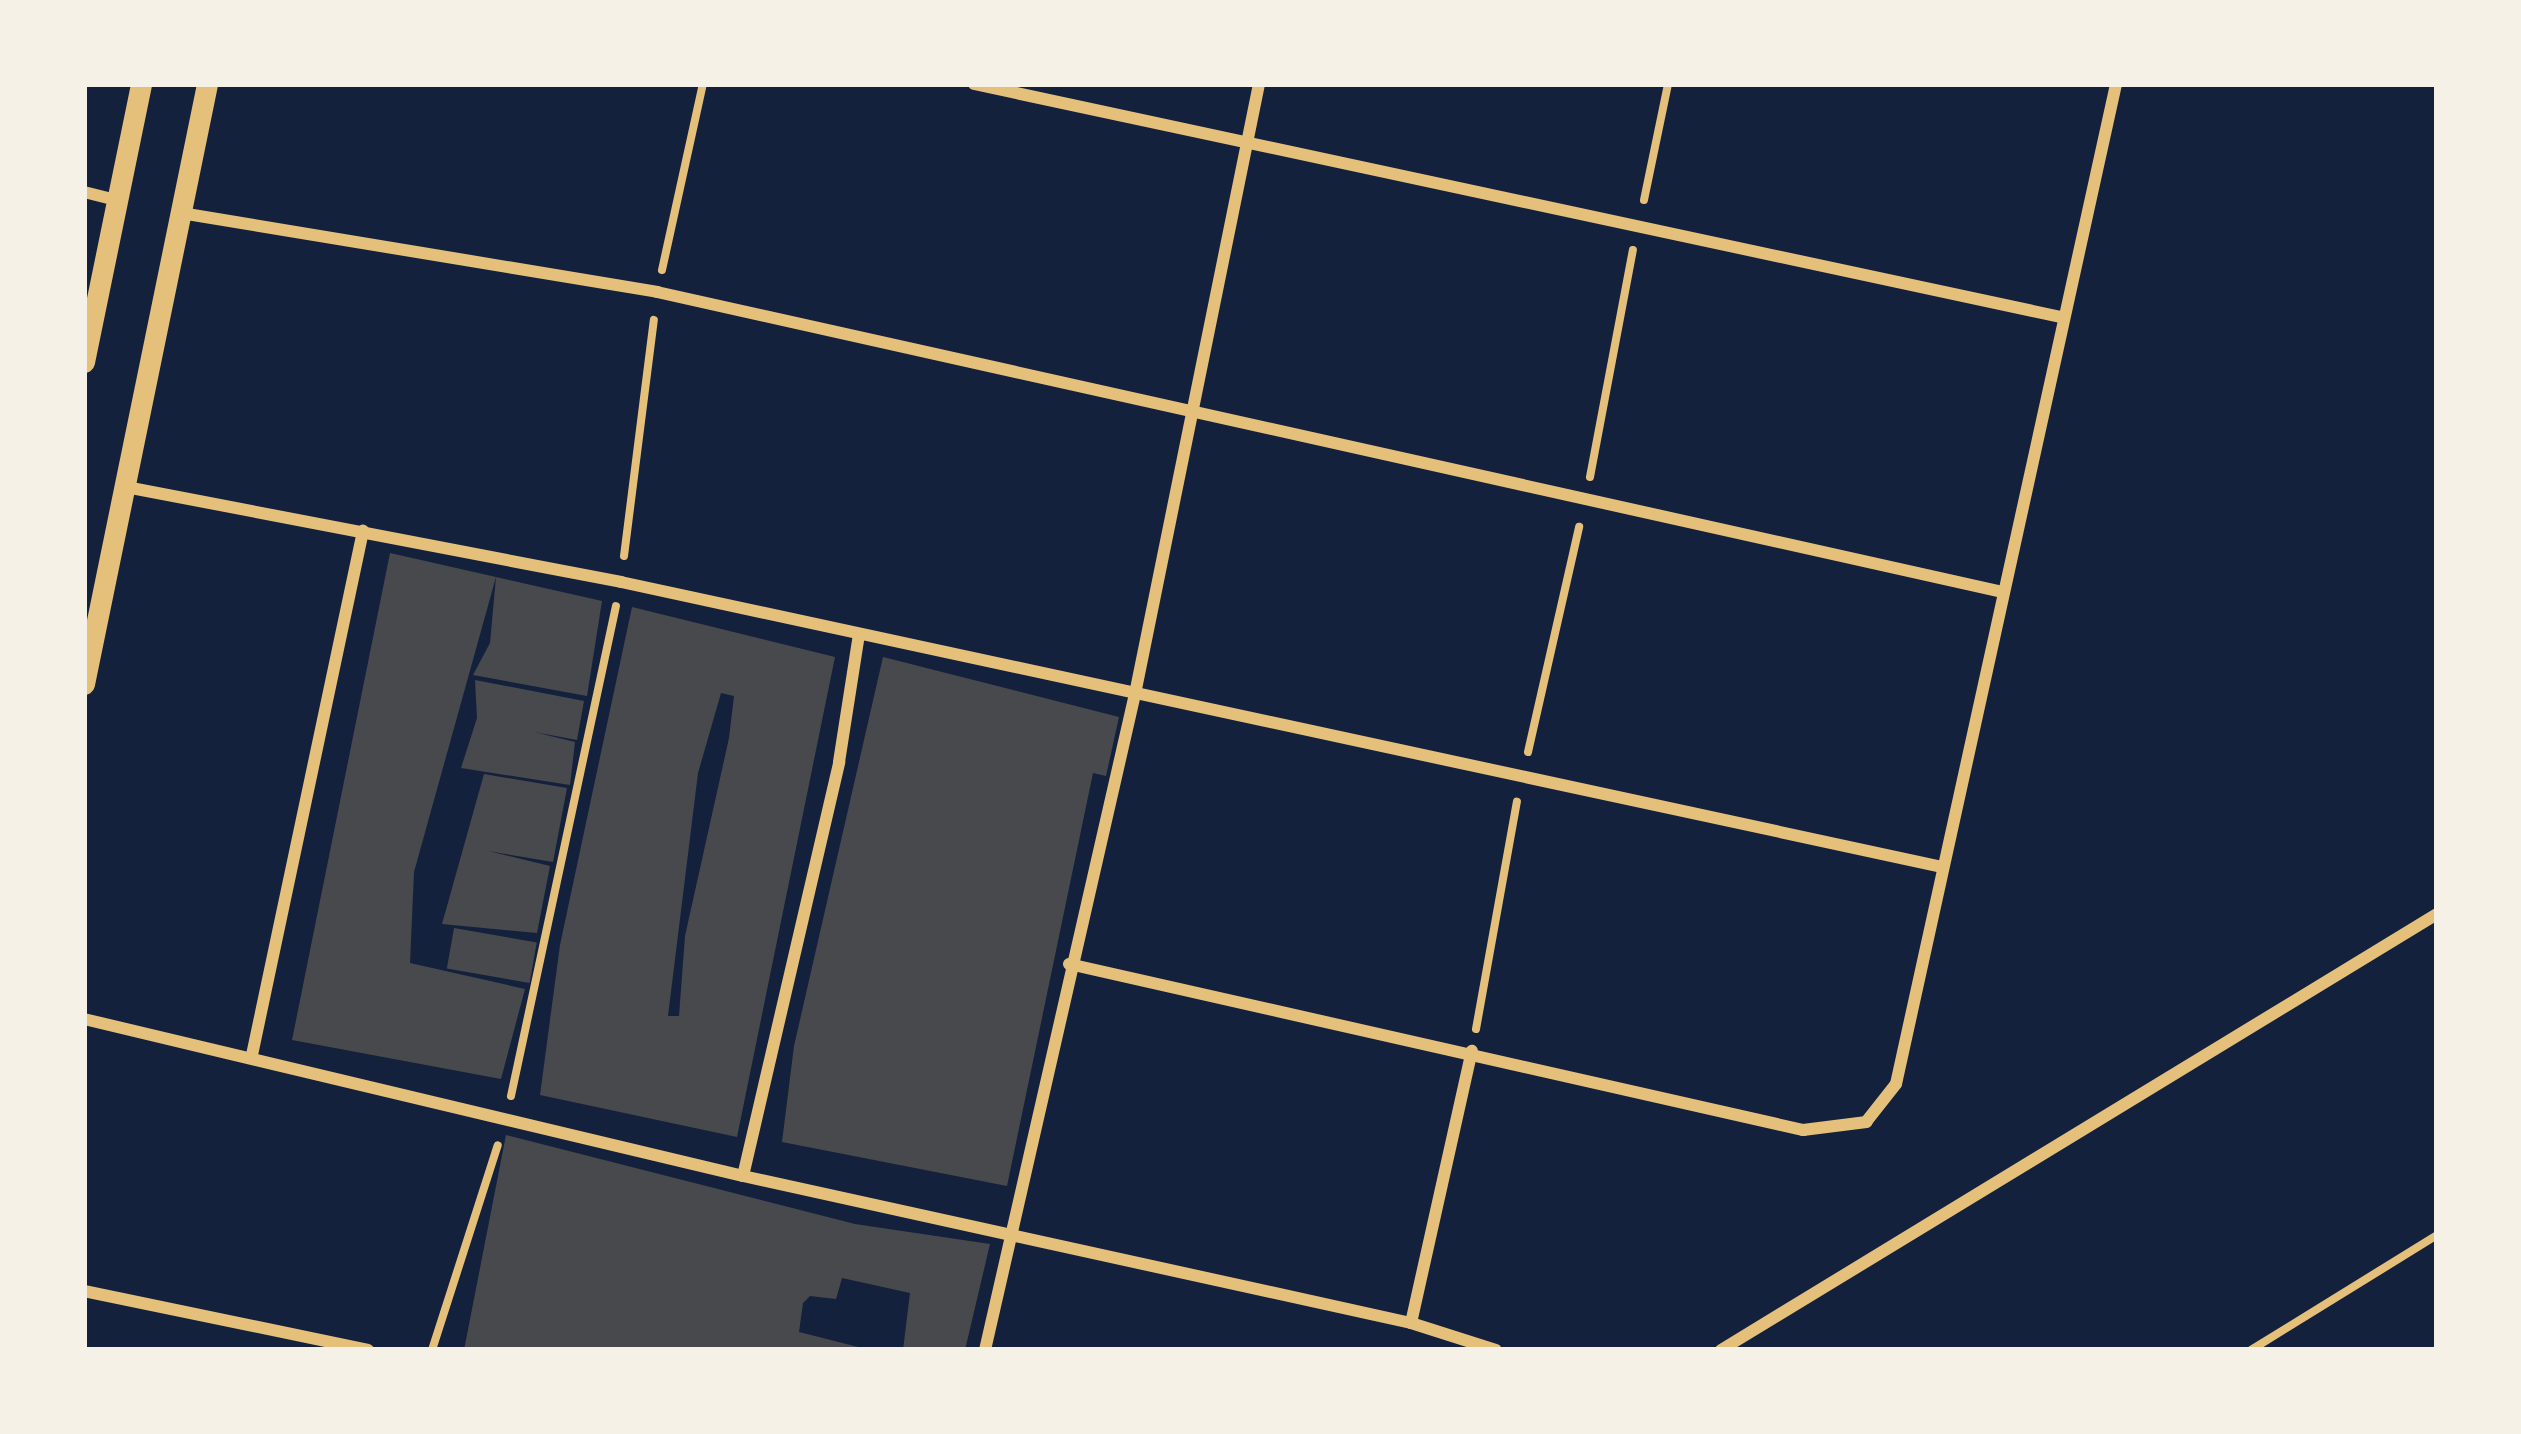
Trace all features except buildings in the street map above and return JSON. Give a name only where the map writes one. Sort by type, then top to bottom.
[{"type":"street","points":[[84,362],[141,84]]},
{"type":"street","points":[[84,684],[207,84]]},
{"type":"street","points":[[974,84],[2061,316]]},
{"type":"street","points":[[985,1350],[1069,964],[1135,694],[1259,84]]},
{"type":"street","points":[[1069,964],[1472,1051],[1803,1130],[1866,1122],[1896,1084],[2061,316],[2116,84]]},
{"type":"street","points":[[84,192],[118,200]]},
{"type":"street","points":[[181,213],[657,292],[2002,592]]},
{"type":"street","points":[[126,487],[621,582],[1943,867]]},
{"type":"street","points":[[252,1054],[363,531]]},
{"type":"street","points":[[743,1176],[839,762],[859,635]]},
{"type":"street","points":[[1721,1350],[2437,914]]},
{"type":"street","points":[[84,1019],[252,1054],[743,1176],[1411,1323],[1496,1350]]},
{"type":"street","points":[[1411,1323],[1472,1051]]},
{"type":"street","points":[[84,1291],[368,1350]]},
{"type":"path","points":[[432,1350],[507,1118],[621,582],[657,292],[703,84]]},
{"type":"path","points":[[1472,1051],[1522,777],[1586,496],[1668,84]]},
{"type":"path","points":[[2251,1350],[2437,1235]]}]
